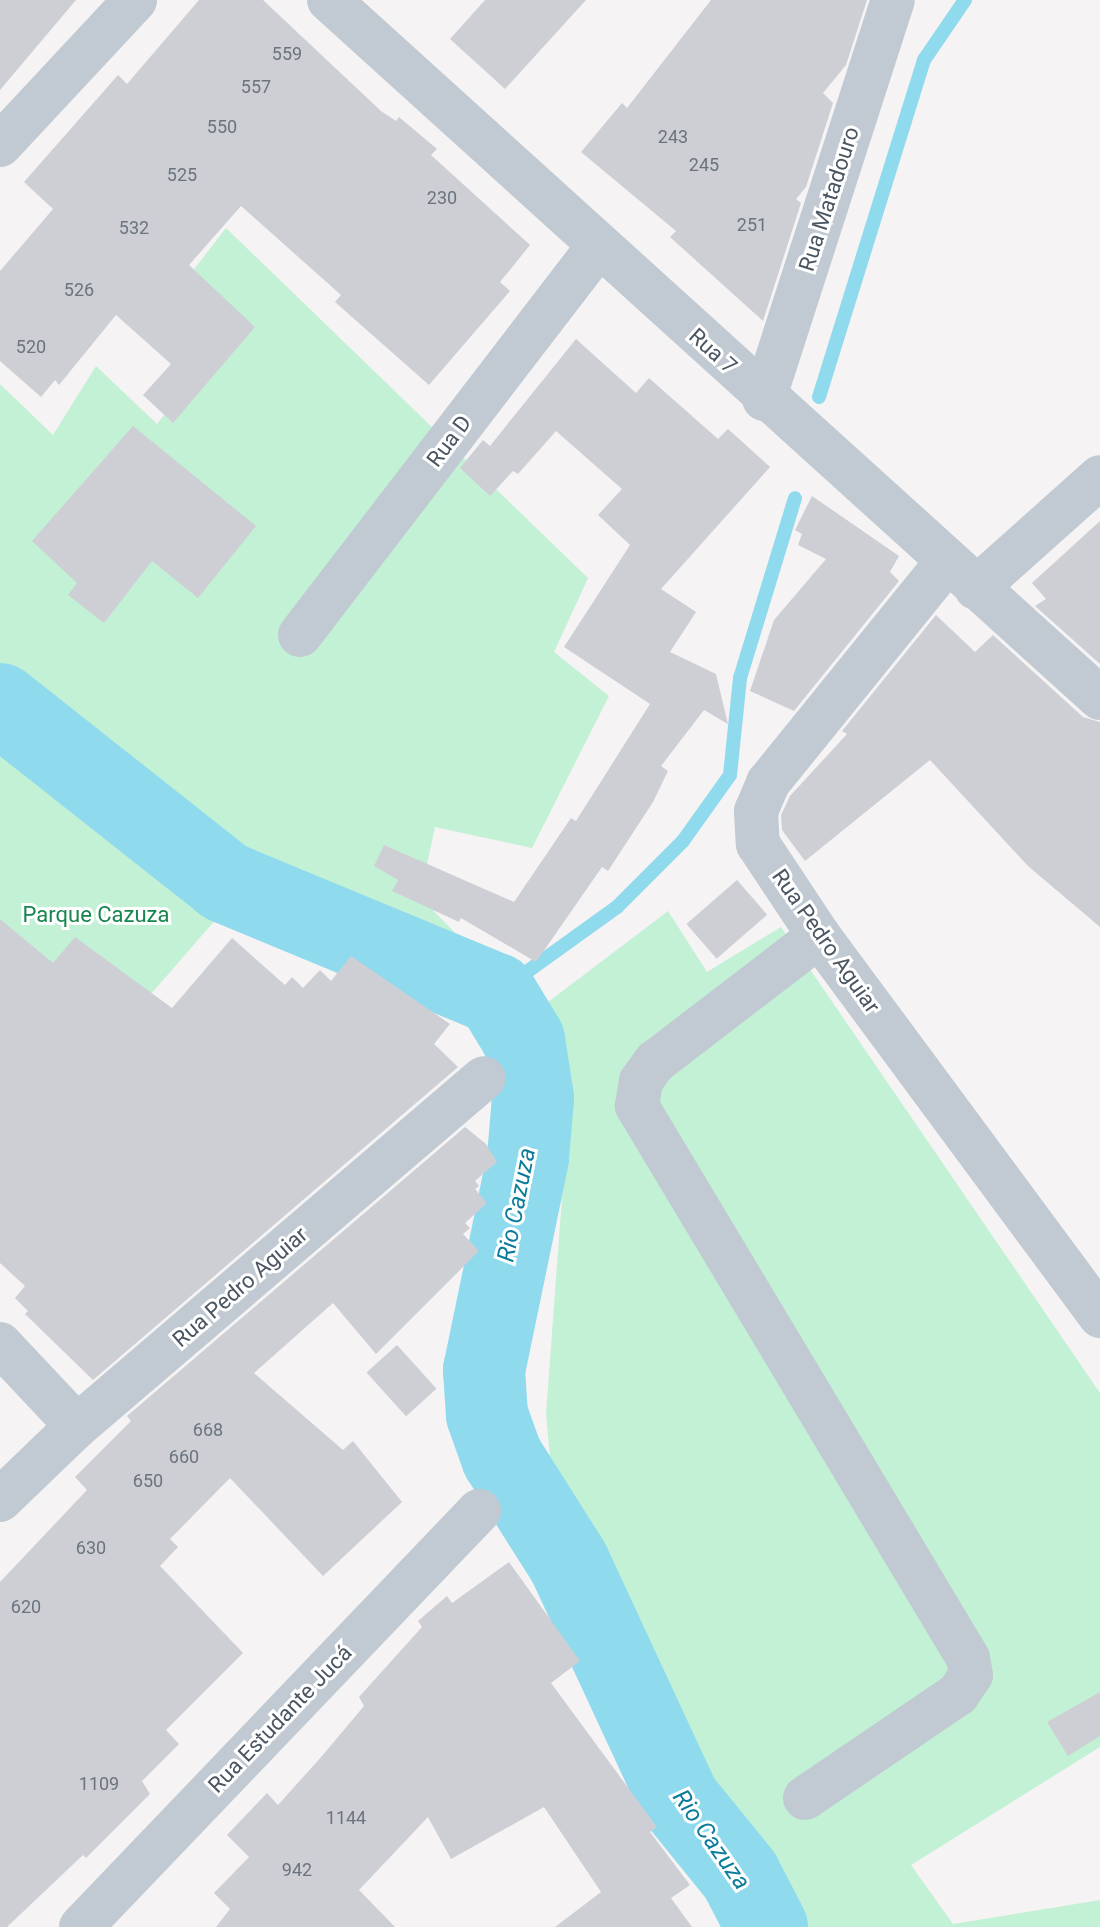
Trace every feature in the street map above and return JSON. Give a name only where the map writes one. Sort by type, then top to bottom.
[{"type":"street","points":[[0,145],[135,0]]},
{"type":"street","name":"Rua 7","points":[[329,0],[764,399],[1100,698]]},
{"type":"street","name":"Rua Matadouro","points":[[764,399],[893,0]]},
{"type":"street","name":"Rua D","points":[[300,635],[598,246]]},
{"type":"street","name":"Rua Pedro Aguiar","points":[[1100,477],[961,575],[768,783],[756,811],[758,844],[819,936],[1100,1316]]},
{"type":"street","points":[[805,1798],[958,1694],[971,1675],[968,1658],[637,1106],[641,1081],[655,1062],[819,936]]},
{"type":"street","name":"Rua Pedro Aguiar","points":[[0,1500],[77,1426],[484,1078]]},
{"type":"street","points":[[0,1344],[77,1426]]},
{"type":"street","name":"Rua Estudante Jucá","points":[[81,1927],[479,1511]]},
{"type":"green space","points":[[226,228],[588,578],[554,652],[609,696],[532,848],[435,827],[420,897],[480,958],[200,833],[0,680],[0,384],[53,435],[96,366],[157,424],[239,322],[188,277]]},
{"type":"green space","name":"Parque Cazuza","points":[[0,718],[231,902],[97,1056],[0,978]]},
{"type":"green space","points":[[668,911],[707,972],[781,927],[1100,1393],[1100,1747],[911,1865],[953,1924],[1100,1900],[1100,1927],[808,1927],[671,1731],[554,1498],[546,1414],[565,1157],[535,1012]]},
{"type":"building","points":[[0,0],[76,0],[0,90]]},
{"type":"building","points":[[199,0],[263,0],[381,111],[396,121],[399,117],[437,149],[431,155],[530,245],[500,282],[510,291],[429,385],[335,302],[341,295],[241,206],[189,265],[255,327],[173,423],[143,395],[171,364],[116,315],[59,385],[55,380],[41,397],[0,361],[0,271],[53,209],[24,182],[118,75],[127,84]]},
{"type":"building","points":[[485,0],[586,0],[505,89],[450,39]]},
{"type":"building","points":[[711,0],[867,0],[846,65],[823,93],[833,103],[806,187],[796,199],[801,203],[763,321],[670,237],[676,231],[581,152],[622,103],[627,108]]},
{"type":"building","points":[[576,339],[636,393],[649,378],[718,439],[728,429],[770,467],[661,589],[696,612],[670,652],[716,674],[728,724],[704,710],[661,766],[668,771],[653,802],[608,871],[602,867],[536,962],[461,918],[459,922],[392,891],[398,880],[374,866],[384,845],[514,902],[571,818],[576,821],[650,704],[564,647],[630,545],[598,515],[622,489],[556,431],[518,474],[513,471],[490,496],[460,468],[483,440],[490,446]]},
{"type":"building","points":[[133,426],[256,526],[198,598],[152,561],[104,623],[68,595],[77,583],[32,541]]},
{"type":"building","points":[[812,496],[899,556],[890,572],[899,581],[794,711],[750,691],[774,620],[826,559],[798,545],[802,534],[795,530]]},
{"type":"building","points":[[1100,521],[1100,664],[1035,606],[1046,599],[1032,583]]},
{"type":"building","points":[[936,615],[975,652],[993,635],[1083,717],[1100,722],[1100,927],[1028,866],[930,760],[805,861],[782,830],[781,815],[790,796],[847,734],[842,731]]},
{"type":"building","points":[[737,880],[767,915],[717,959],[686,924]]},
{"type":"building","points":[[0,919],[53,963],[75,937],[172,1008],[232,938],[285,985],[292,977],[303,988],[320,970],[331,981],[351,956],[450,1024],[434,1044],[458,1067],[93,1380],[25,1314],[28,1311],[15,1298],[25,1286],[0,1263]]},
{"type":"building","points":[[465,1127],[486,1144],[497,1162],[475,1181],[479,1186],[475,1189],[487,1203],[465,1223],[470,1228],[463,1234],[479,1251],[376,1354],[333,1303],[254,1373],[343,1450],[353,1441],[402,1502],[323,1576],[230,1478],[170,1539],[178,1547],[160,1566],[243,1653],[166,1730],[179,1744],[142,1781],[150,1794],[86,1858],[83,1855],[7,1927],[0,1927],[0,1582],[87,1490],[75,1477],[131,1421],[127,1416]]},
{"type":"building","points":[[397,1345],[436,1389],[406,1416],[367,1372]]},
{"type":"building","points":[[509,1562],[580,1661],[551,1683],[657,1827],[650,1832],[690,1885],[671,1898],[692,1927],[555,1927],[601,1892],[544,1807],[451,1859],[428,1817],[359,1890],[395,1927],[216,1927],[230,1909],[214,1893],[249,1857],[227,1835],[267,1793],[278,1805],[322,1756],[364,1706],[359,1697],[422,1627],[418,1621],[447,1596],[452,1603]]},
{"type":"building","points":[[1100,1692],[1100,1736],[1068,1756],[1047,1722]]},
{"type":"waterway","points":[[819,397],[924,60],[965,0]]},
{"type":"waterway","points":[[496,994],[617,907],[683,841],[730,775],[740,678],[795,498]]},
{"type":"waterway","name":"Rio Cazuza","points":[[0,704],[225,882],[496,994],[524,1040],[533,1098],[528,1158],[484,1370],[487,1415],[502,1457],[569,1563],[679,1800],[740,1875],[767,1927]]}]
